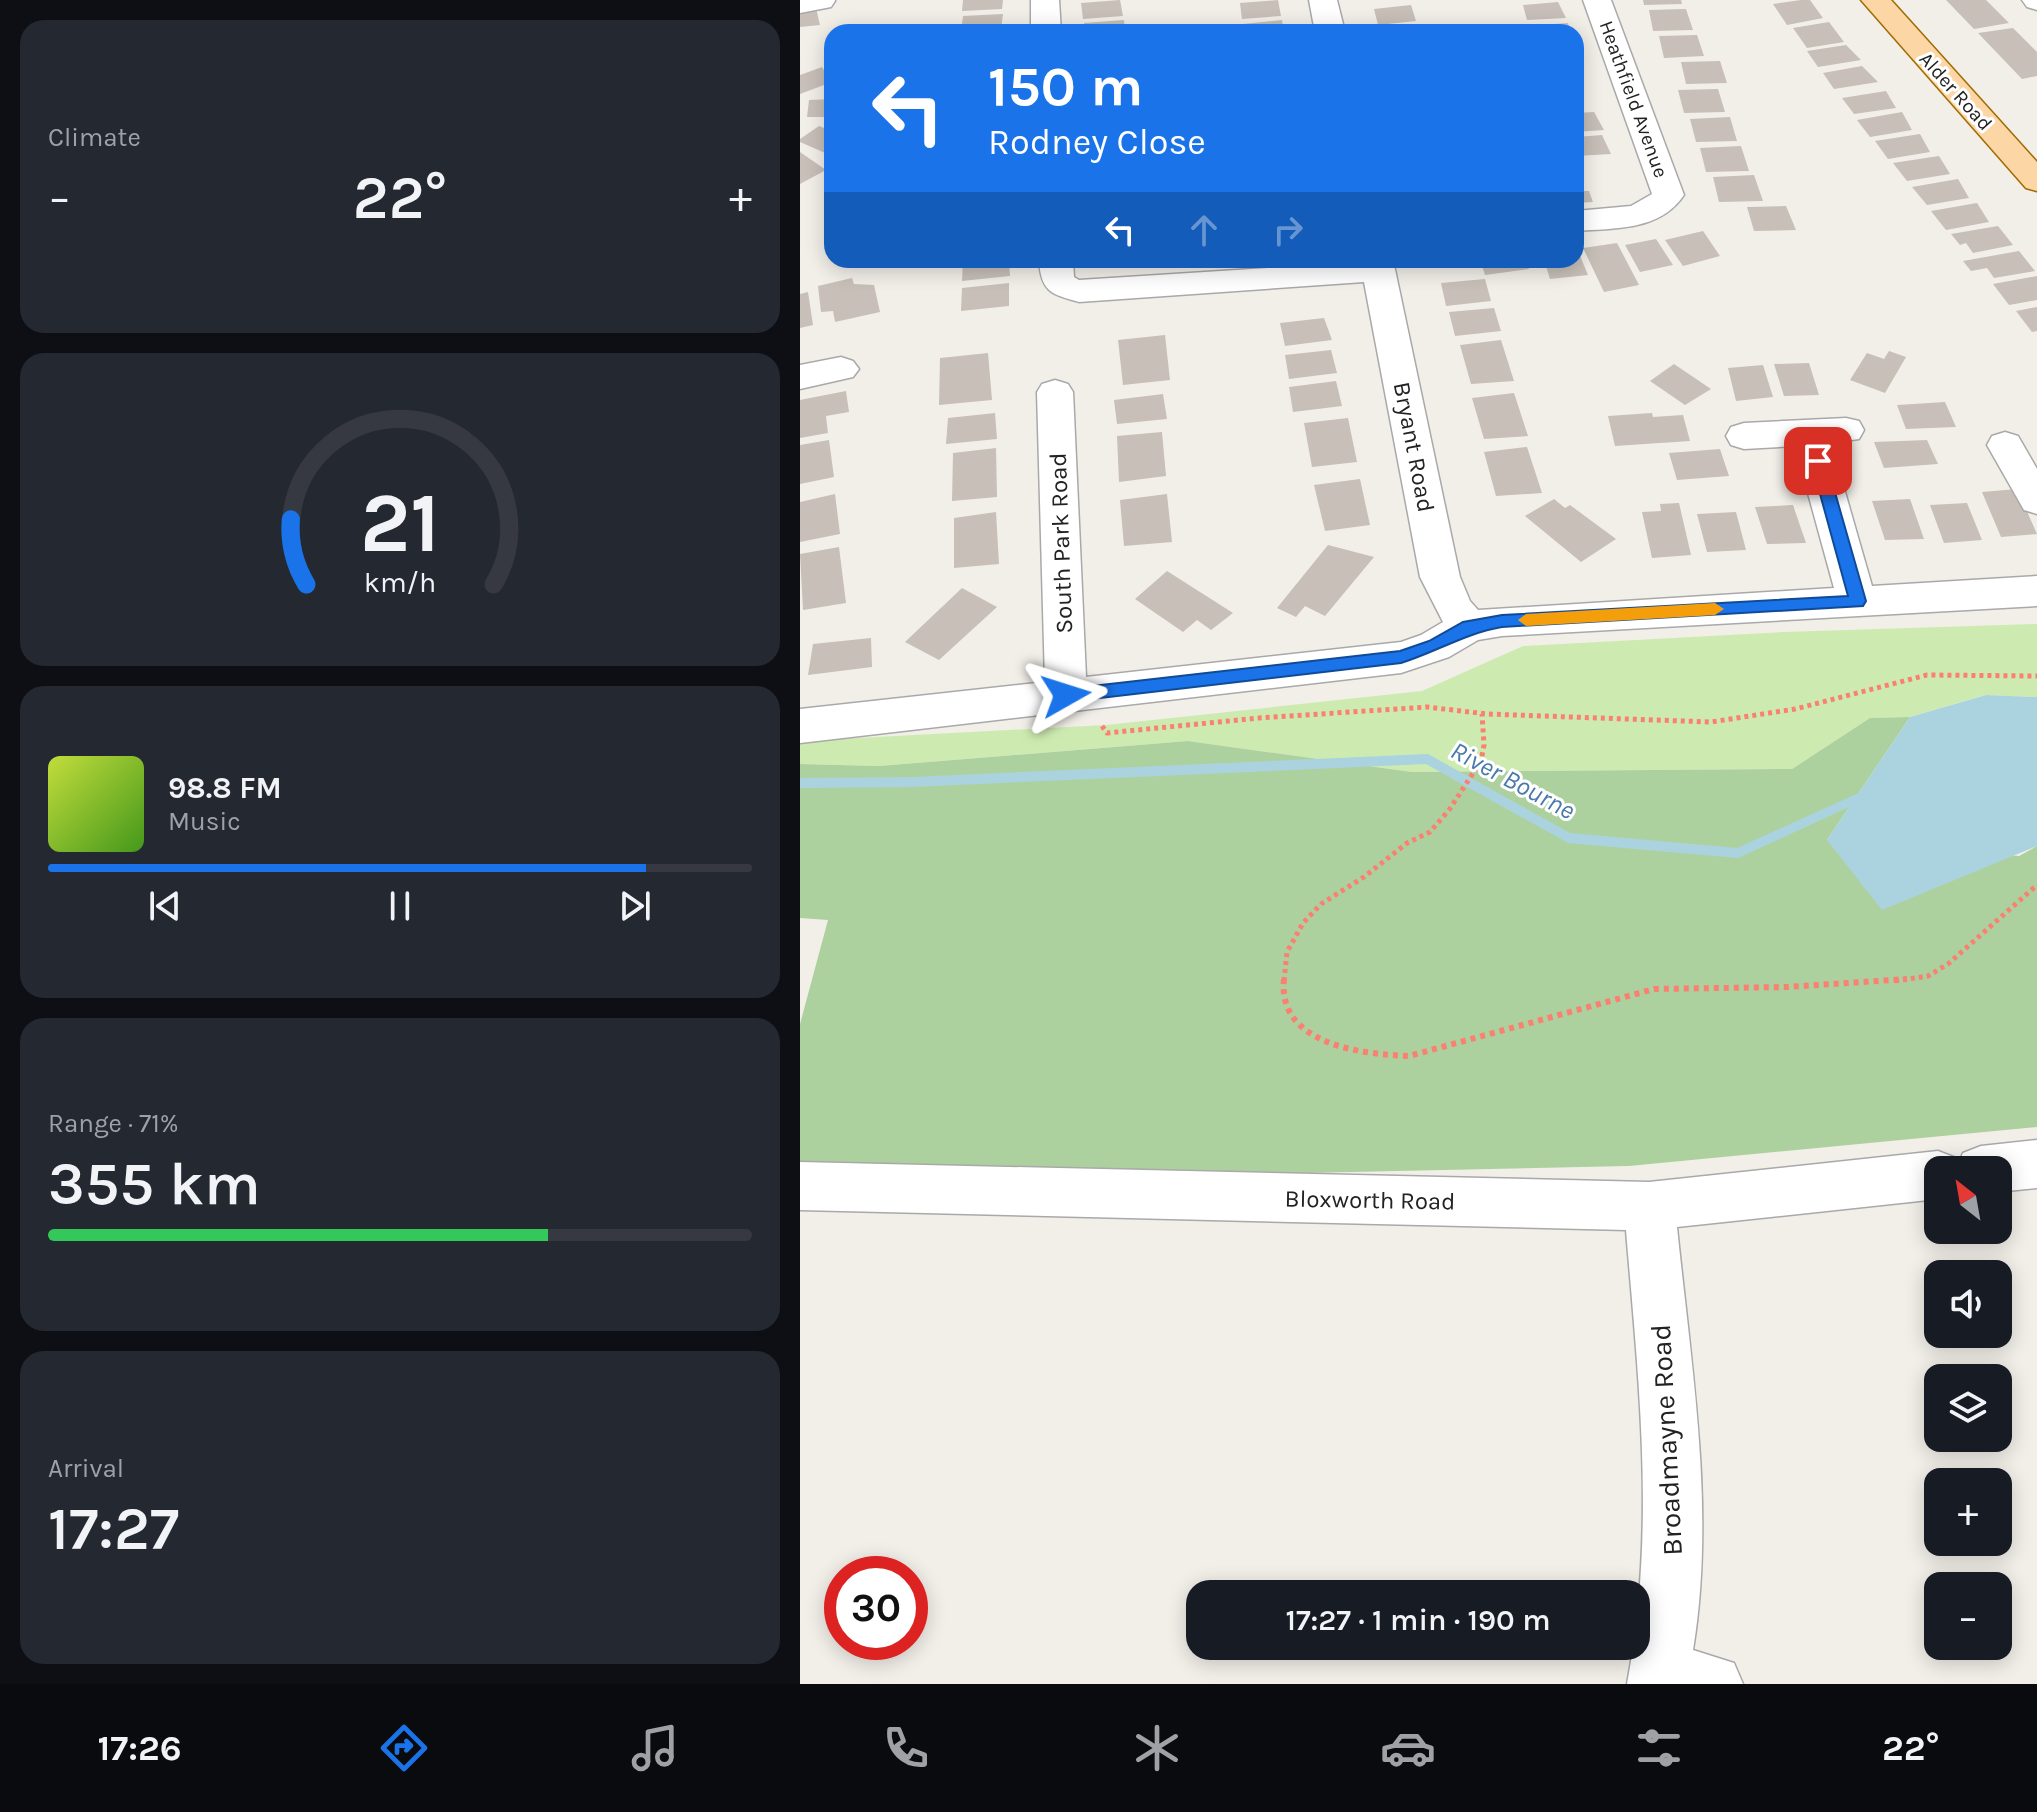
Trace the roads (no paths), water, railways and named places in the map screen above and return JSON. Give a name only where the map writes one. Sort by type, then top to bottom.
[{"type":"main road","name":"Alder Road","points":[[1875,0],[2037,181]]},
{"type":"street","points":[[1045,0],[1046,24]]},
{"type":"street","points":[[1323,0],[1328,24]]},
{"type":"street","name":"Heathfield Avenue","points":[[1584,220],[1650,212],[1662,205],[1668,195],[1597,0]]},
{"type":"street","points":[[800,4],[821,1]]},
{"type":"street","points":[[1056,268],[1057,278],[1064,287],[1079,291],[1343,268]]},
{"type":"street","name":"Bryant Road","points":[[1378,268],[1440,577],[1454,609],[1469,626]]},
{"type":"street","points":[[800,377],[841,369]]},
{"type":"street","name":"South Park Road","points":[[1055,392],[1080,705]]},
{"type":"street","points":[[1744,436],[1828,431],[1857,601]]},
{"type":"street","points":[[2005,445],[2037,501]]},
{"type":"street","points":[[800,726],[1080,705],[1401,657],[1435,646],[1469,626],[1502,621],[2037,591]]},
{"type":"street","points":[[2012,1167],[2037,1164]]},
{"type":"street","name":"Bloxworth Road","points":[[800,1186],[1649,1206],[1924,1177]]},
{"type":"street","name":"Broadmayne Road","points":[[1649,1206],[1667,1408],[1675,1555],[1676,1680]]},
{"type":"water","points":[[1986,695],[2037,697],[2037,846],[1882,910],[1827,840],[1910,717]]},
{"type":"waterway","name":"River Bourne","points":[[800,783],[912,782],[1428,759],[1568,838],[1738,853],[1867,794]]}]
